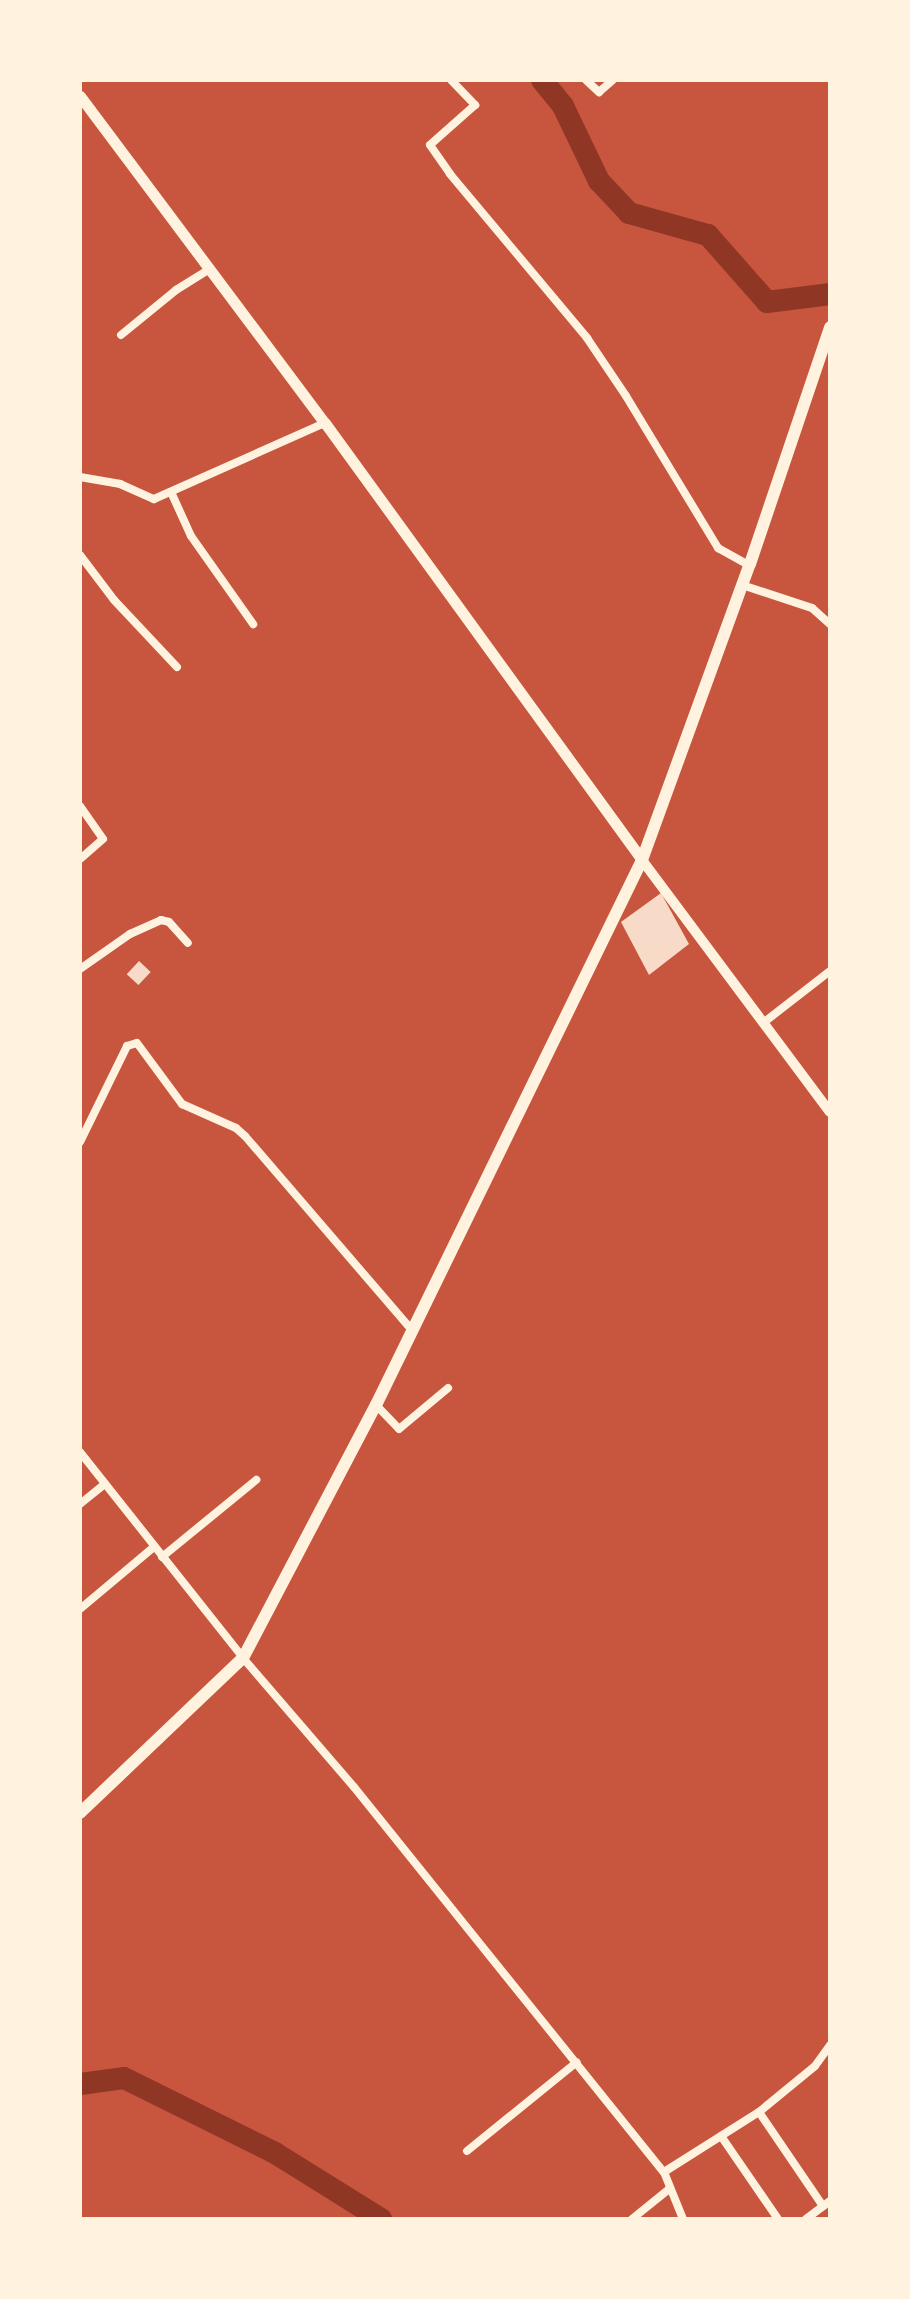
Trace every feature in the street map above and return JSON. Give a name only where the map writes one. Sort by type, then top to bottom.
[{"type":"main road","points":[[80,96],[325,423],[642,860]]},
{"type":"main road","points":[[80,1813],[243,1658],[413,1332],[642,860],[750,566],[830,327]]},
{"type":"street","points":[[451,80],[475,105],[430,145],[450,174],[587,338],[718,548],[750,566]]},
{"type":"street","points":[[586,80],[599,92],[613,80]]},
{"type":"street","points":[[121,335],[176,290],[210,269]]},
{"type":"street","points":[[80,477],[120,484],[154,499],[225,464],[325,423]]},
{"type":"street","points":[[171,492],[191,536],[253,624]]},
{"type":"street","points":[[80,555],[114,600],[177,667]]},
{"type":"street","points":[[742,585],[812,608],[830,624]]},
{"type":"street","points":[[80,806],[103,839],[80,859]]},
{"type":"street","points":[[642,860],[830,1112]]},
{"type":"street","points":[[80,969],[130,934],[161,920],[169,922],[188,943]]},
{"type":"street","points":[[763,1023],[830,971]]},
{"type":"street","points":[[80,1142],[127,1046],[137,1043],[182,1104],[236,1128],[245,1136],[413,1332]]},
{"type":"street","points":[[376,1405],[399,1429],[448,1388]]},
{"type":"street","points":[[80,1452],[243,1658],[354,1787],[466,1930],[664,2172],[683,2219]]},
{"type":"street","points":[[162,1557],[256,1480]]},
{"type":"street","points":[[80,1504],[105,1484]]},
{"type":"street","points":[[80,1609],[154,1547]]},
{"type":"street","points":[[664,2172],[759,2112],[815,2066],[830,2045]]},
{"type":"street","points":[[467,2151],[577,2062]]},
{"type":"street","points":[[759,2112],[827,2203],[806,2219]]},
{"type":"street","points":[[721,2136],[778,2219]]},
{"type":"street","points":[[632,2219],[669,2189]]},
{"type":"building","points":[[661,893],[689,944],[649,975],[621,922]]},
{"type":"building","points":[[139,961],[151,972],[138,985],[127,974]]},
{"type":"waterway","points":[[542,80],[563,106],[599,181],[629,213],[708,235],[767,302],[830,294]]},
{"type":"waterway","points":[[80,2084],[124,2078],[275,2153],[381,2219]]}]
